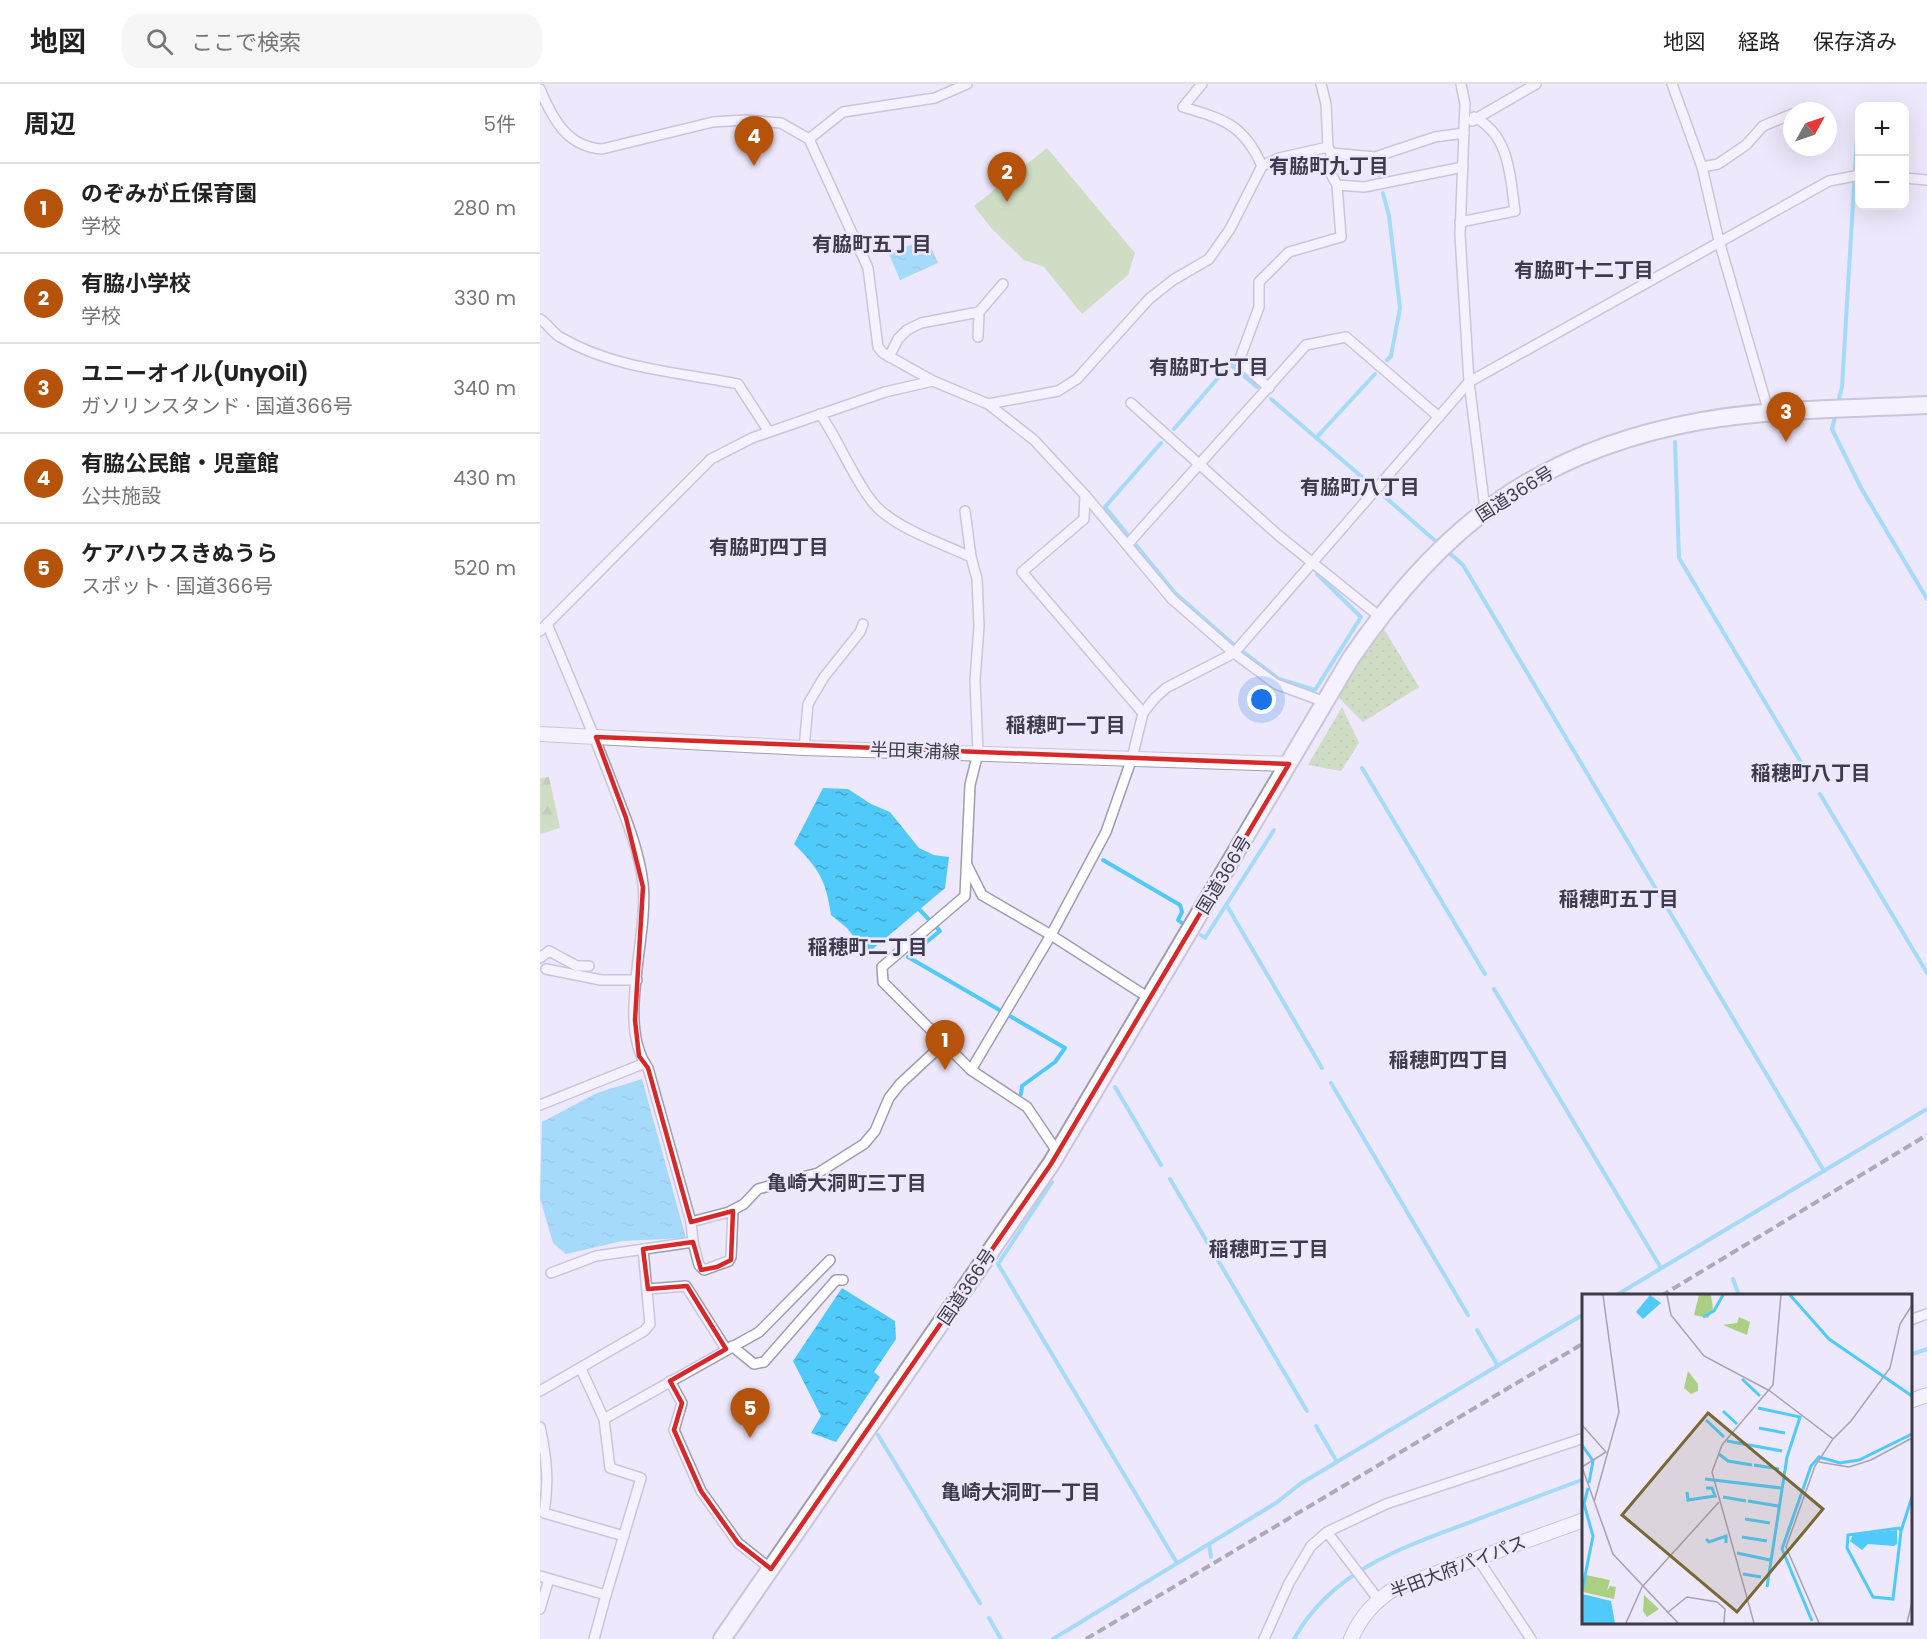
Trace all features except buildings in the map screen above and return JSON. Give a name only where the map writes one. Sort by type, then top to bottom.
[{"type":"highway","name":"国道366号","points":[[722,1639],[1058,1153],[1325,702],[1380,617],[1442,546],[1485,509],[1542,474],[1606,446],[1701,421],[1769,413],[1927,405]]},
{"type":"main road","name":"半田東浦線","points":[[540,734],[804,748],[1289,764]]},
{"type":"main road","points":[[1912,1401],[1927,1395]]},
{"type":"main road","name":"半田大府パイパス","points":[[1351,1639],[1374,1595],[1582,1521]]},
{"type":"street","points":[[809,139],[843,112],[935,98],[967,84]]},
{"type":"street","points":[[1202,84],[1183,107],[1226,122],[1245,135],[1262,166]]},
{"type":"street","points":[[1269,388],[1239,361],[1258,307],[1260,282],[1288,252],[1341,237],[1337,185],[1330,172],[1326,104],[1321,84]]},
{"type":"street","points":[[1461,84],[1465,105],[1460,222],[1469,382],[1485,509]]},
{"type":"street","points":[[1464,133],[1474,117],[1536,84]]},
{"type":"street","points":[[1672,84],[1702,167],[1719,241],[1769,413]]},
{"type":"street","points":[[540,89],[553,118],[567,135],[592,148],[602,149],[712,122],[745,120],[781,123],[809,139],[868,268],[878,347],[890,357],[933,381],[988,404],[1034,440],[1128,544],[1172,599],[1234,653],[1276,684],[1325,702]]},
{"type":"street","points":[[1460,222],[1515,211],[1505,149],[1485,123],[1474,117]]},
{"type":"street","points":[[1702,167],[1718,164],[1746,145],[1763,126],[1783,118]]},
{"type":"street","points":[[988,404],[1058,391],[1077,379],[1149,299],[1173,280],[1209,260],[1230,230],[1262,166],[1279,158],[1329,150],[1375,158],[1435,136],[1464,133]]},
{"type":"street","points":[[1337,185],[1364,187],[1463,168]]},
{"type":"street","points":[[971,1070],[1051,935],[1106,832],[1132,758],[1143,713],[1166,688],[1234,653],[1469,382],[1719,241],[1829,182],[1855,176]]},
{"type":"street","points":[[1909,178],[1927,180]]},
{"type":"street","points":[[978,337],[979,312],[1003,284]]},
{"type":"street","points":[[890,357],[898,339],[907,330],[921,323],[979,312]]},
{"type":"street","points":[[540,319],[557,336],[601,357],[622,364],[738,384],[769,432]]},
{"type":"street","points":[[1128,544],[1306,345],[1346,337],[1439,417]]},
{"type":"street","points":[[733,1210],[729,1262],[704,1270],[699,1265],[691,1222],[645,1063],[639,1056],[635,1020],[643,934],[643,887],[640,866],[626,818],[596,737],[544,628],[711,459],[728,448],[885,392],[933,381]]},
{"type":"street","points":[[1131,404],[1313,564],[1380,617]]},
{"type":"street","points":[[820,414],[835,435],[864,490],[880,510],[904,527],[970,557]]},
{"type":"street","points":[[1085,495],[1084,519],[1022,572],[1143,713]]},
{"type":"street","points":[[965,511],[970,557],[976,579],[979,626],[975,680],[978,753],[970,785],[965,896],[882,967],[883,982],[971,1070],[1027,1107],[1058,1153]]},
{"type":"street","points":[[804,748],[808,704],[824,677],[860,632],[863,624]]},
{"type":"street","points":[[966,863],[982,895],[1051,935],[1149,998]]},
{"type":"street","points":[[589,966],[577,966],[549,951],[540,958],[543,971],[602,980],[637,980]]},
{"type":"street","points":[[691,1222],[733,1210],[744,1204],[758,1189],[819,1173],[864,1144],[875,1131],[889,1098],[900,1084],[943,1044]]},
{"type":"street","points":[[540,1105],[645,1063]]},
{"type":"street","points":[[551,1273],[596,1256],[693,1242]]},
{"type":"street","points":[[540,1391],[644,1331],[650,1324],[643,1250]]},
{"type":"street","points":[[604,1419],[768,1325],[830,1260]]},
{"type":"street","points":[[648,1289],[686,1286],[729,1347],[754,1364],[764,1362],[836,1280],[843,1280]]},
{"type":"street","points":[[1912,1320],[1927,1314]]},
{"type":"street","points":[[581,1369],[604,1419],[610,1468],[641,1478],[594,1639]]},
{"type":"street","points":[[670,1381],[682,1403],[674,1430],[701,1491],[738,1543],[771,1569]]},
{"type":"street","points":[[540,1428],[547,1456],[549,1485],[543,1513],[624,1536]]},
{"type":"street","points":[[1264,1639],[1289,1583],[1311,1546],[1327,1532],[1386,1504],[1582,1439]]},
{"type":"street","points":[[1327,1532],[1374,1595]]},
{"type":"street","points":[[1478,1558],[1531,1639]]},
{"type":"street","points":[[540,1609],[544,1578],[606,1595]]},
{"type":"highlighted area","points":[[596,737],[1289,764],[1051,1164],[771,1569],[738,1543],[701,1491],[674,1430],[682,1403],[670,1381],[726,1349],[687,1286],[648,1289],[643,1249],[693,1242],[701,1270],[717,1267],[731,1260],[733,1211],[691,1222],[648,1068],[639,1056],[635,1020],[643,887],[626,818]]},
{"type":"green space","points":[[1047,148],[1135,253],[1128,275],[1082,314],[1044,267],[1024,260],[992,229],[974,206]]},
{"type":"green space","points":[[1381,624],[1419,687],[1363,722],[1339,698],[1345,682]]},
{"type":"green space","points":[[1342,707],[1359,743],[1341,771],[1308,765]]},
{"type":"green space","points":[[549,777],[560,828],[540,834],[540,778]]},
{"type":"water","points":[[927,238],[938,263],[900,280],[889,254]]},
{"type":"water","points":[[823,788],[848,789],[871,804],[890,812],[919,848],[934,855],[949,857],[945,888],[867,954],[847,928],[831,915],[827,893],[820,876],[794,844]]},
{"type":"water","points":[[642,1079],[686,1238],[622,1241],[566,1254],[553,1243],[540,1198],[542,1122],[597,1093]]},
{"type":"water","points":[[842,1288],[895,1321],[896,1339],[874,1372],[880,1377],[836,1442],[811,1433],[821,1416],[793,1361]]},
{"type":"waterway","points":[[1838,403],[1842,387],[1856,156]]},
{"type":"waterway","points":[[1376,163],[1379,175]]},
{"type":"waterway","points":[[1383,193],[1389,216],[1400,308],[1391,356],[1387,360]]},
{"type":"waterway","points":[[1174,429],[1230,364],[1257,387]]},
{"type":"waterway","points":[[1316,438],[1375,374]]},
{"type":"waterway","points":[[1271,399],[1369,483]]},
{"type":"waterway","points":[[1836,413],[1832,429],[1861,488],[1927,599]]},
{"type":"waterway","points":[[1675,442],[1679,558],[1811,779]]},
{"type":"waterway","points":[[1161,443],[1105,507],[1175,593],[1234,645],[1279,679],[1315,690],[1361,617],[1317,574]]},
{"type":"waterway","points":[[1385,497],[1440,545]]},
{"type":"waterway","points":[[1446,550],[1463,565],[1824,1171]]},
{"type":"waterway","points":[[1362,768],[1485,974]]},
{"type":"waterway","points":[[1820,794],[1927,973]]},
{"type":"waterway","points":[[1201,935],[1205,938],[1274,830]]},
{"type":"waterway","points":[[1103,860],[1180,905],[1182,912],[1178,920],[1182,923]]},
{"type":"waterway","points":[[1227,906],[1322,1068]]},
{"type":"waterway","points":[[917,907],[940,931],[908,957],[1065,1048],[1055,1062],[1022,1086],[1021,1094]]},
{"type":"waterway","points":[[1494,989],[1661,1268]]},
{"type":"waterway","points":[[1331,1083],[1468,1315]]},
{"type":"waterway","points":[[1115,1087],[1161,1165]]},
{"type":"waterway","points":[[1618,1294],[1927,1109]]},
{"type":"waterway","points":[[1170,1179],[1307,1411]]},
{"type":"waterway","points":[[1052,1182],[998,1264],[1177,1563]]},
{"type":"waterway","points":[[1733,1279],[1738,1294]]},
{"type":"waterway","points":[[1053,1639],[1276,1503],[1300,1484],[1582,1315]]},
{"type":"waterway","points":[[1477,1330],[1498,1366]]},
{"type":"waterway","points":[[1912,1354],[1927,1349]]},
{"type":"waterway","points":[[1316,1426],[1337,1462]]},
{"type":"waterway","points":[[878,1435],[980,1603]]},
{"type":"waterway","points":[[1294,1639],[1309,1616],[1327,1596],[1347,1579],[1369,1565],[1417,1542],[1582,1480]]},
{"type":"waterway","points":[[1209,1544],[1211,1557]]},
{"type":"waterway","points":[[989,1618],[1001,1639]]},
{"type":"railway","points":[[1664,1294],[1927,1135]]},
{"type":"railway","points":[[1086,1639],[1582,1344]]},
{"type":"place","name":"有脇公民館・児童館","points":[[754,166]]},
{"type":"place","name":"有脇小学校","points":[[1007,202]]},
{"type":"place","name":"ユニーオイル(UnyOil)","points":[[1786,442]]},
{"type":"place","name":"のぞみが丘保育園","points":[[945,1070]]},
{"type":"place","name":"ケアハウスきぬうら","points":[[750,1438]]},
{"type":"district","name":"有脇町九丁目","points":[[1329,166]]},
{"type":"district","name":"有脇町五丁目","points":[[872,244]]},
{"type":"district","name":"有脇町十二丁目","points":[[1584,270]]},
{"type":"district","name":"有脇町七丁目","points":[[1209,367]]},
{"type":"district","name":"有脇町八丁目","points":[[1360,487]]},
{"type":"district","name":"有脇町四丁目","points":[[769,547]]},
{"type":"district","name":"稲穂町一丁目","points":[[1066,725]]},
{"type":"district","name":"稲穂町八丁目","points":[[1811,773]]},
{"type":"district","name":"稲穂町五丁目","points":[[1619,899]]},
{"type":"district","name":"稲穂町二丁目","points":[[868,947]]},
{"type":"district","name":"稲穂町四丁目","points":[[1449,1060]]},
{"type":"district","name":"亀崎大洞町三丁目","points":[[847,1183]]},
{"type":"district","name":"稲穂町三丁目","points":[[1269,1249]]},
{"type":"district","name":"亀崎大洞町一丁目","points":[[1021,1492]]}]
